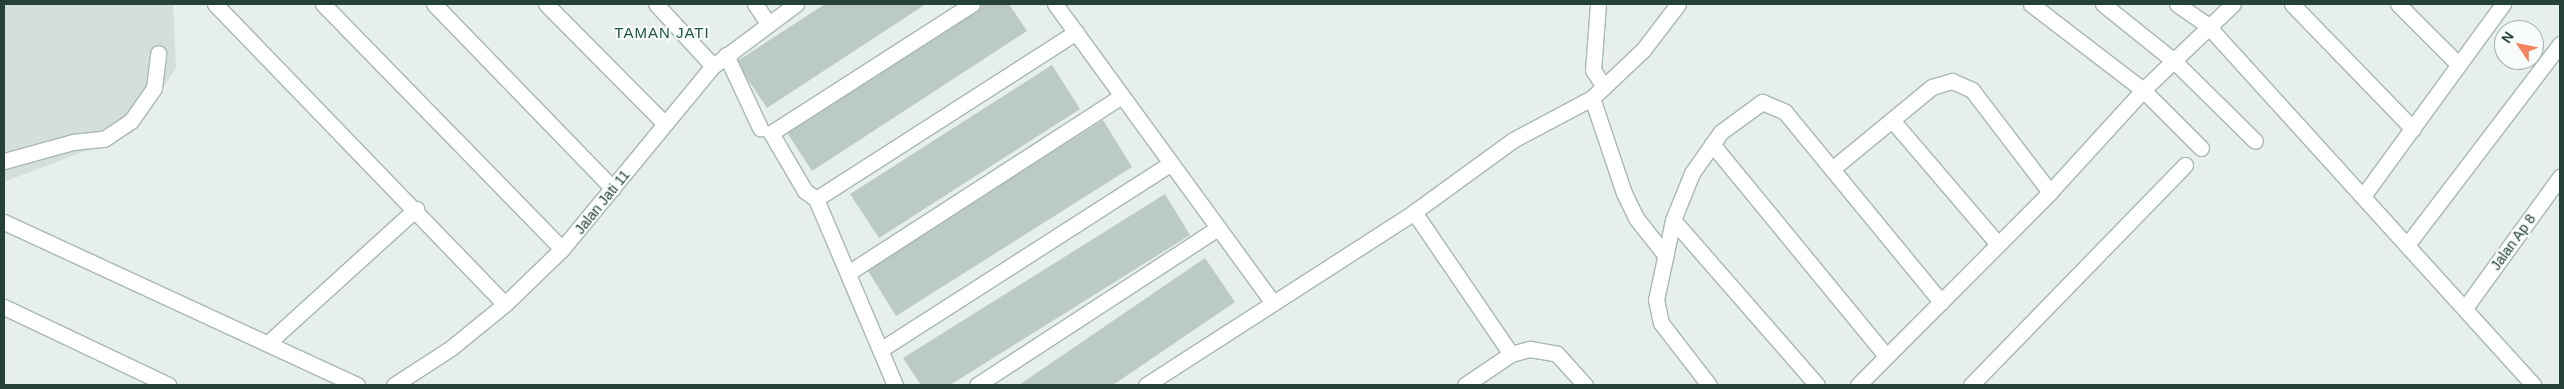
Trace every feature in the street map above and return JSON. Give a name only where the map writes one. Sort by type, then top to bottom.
[{"type":"street","points":[[215,4],[416,209],[505,304]]},
{"type":"street","points":[[323,4],[562,249]]},
{"type":"street","points":[[434,4],[614,189]]},
{"type":"street","points":[[546,4],[664,123]]},
{"type":"street","points":[[656,4],[713,66]]},
{"type":"street","points":[[755,4],[766,22]]},
{"type":"street","name":"Jalan Jati 11","points":[[394,385],[451,348],[505,304],[562,249],[614,189],[664,123],[713,66],[766,22],[796,4]]},
{"type":"street","points":[[895,385],[816,198],[805,191],[771,132],[972,4]]},
{"type":"street","points":[[1055,4],[1273,303]]},
{"type":"street","points":[[1598,4],[1593,70],[1604,87]]},
{"type":"street","points":[[1146,385],[1414,212],[1513,140],[1592,98],[1643,50],[1678,4]]},
{"type":"street","points":[[2031,4],[2143,90],[2202,148]]},
{"type":"street","points":[[2103,4],[2173,60],[2255,140]]},
{"type":"street","points":[[2177,4],[2207,25],[2534,385]]},
{"type":"street","points":[[1858,385],[2050,192],[2143,90],[2207,25],[2233,4]]},
{"type":"street","points":[[2292,4],[2413,129]]},
{"type":"street","points":[[2398,4],[2458,66]]},
{"type":"street","points":[[2364,196],[2503,4]]},
{"type":"street","points":[[816,198],[1076,32]]},
{"type":"street","points":[[2407,245],[2560,44]]},
{"type":"street","points":[[6,157],[73,142],[104,139],[131,121],[154,88],[158,53]]},
{"type":"street","points":[[726,55],[760,128]]},
{"type":"street","points":[[1832,169],[1941,82],[1963,83],[2050,192]]},
{"type":"street","points":[[848,274],[1122,96]]},
{"type":"street","points":[[1592,98],[1624,193],[1636,218],[1666,256]]},
{"type":"street","points":[[1709,385],[1661,323],[1656,300],[1680,196],[1712,144],[1750,107],[1762,102],[1775,105],[1832,169],[1941,302]]},
{"type":"street","points":[[1892,120],[1998,244]]},
{"type":"street","points":[[1712,144],[1886,356]]},
{"type":"street","points":[[880,350],[1171,163]]},
{"type":"street","points":[[1971,385],[2185,165]]},
{"type":"street","name":"Jalan Ap 8","points":[[2465,308],[2560,177]]},
{"type":"street","points":[[268,343],[416,209]]},
{"type":"street","points":[[1414,212],[1511,354]]},
{"type":"street","points":[[1673,220],[1817,385]]},
{"type":"street","points":[[4,222],[357,385]]},
{"type":"street","points":[[977,385],[1218,228]]},
{"type":"street","points":[[4,307],[168,385]]},
{"type":"street","points":[[1465,385],[1511,354],[1545,349],[1557,354],[1585,385]]},
{"type":"shaded area","points":[[4,4],[173,4],[176,68],[132,133],[4,182]]},
{"type":"building","points":[[825,4],[926,4],[767,108],[736,62]]},
{"type":"building","points":[[975,4],[1009,4],[1027,31],[812,171],[784,128]]},
{"type":"building","points":[[1052,65],[1080,109],[879,238],[850,194]]},
{"type":"building","points":[[1103,120],[1132,167],[896,316],[867,269]]},
{"type":"building","points":[[1165,194],[1190,235],[950,385],[921,385],[903,358]]},
{"type":"building","points":[[1205,258],[1235,302],[1113,385],[1019,385]]},
{"type":"district","name":"TAMAN JATI","points":[[662,33]]}]
